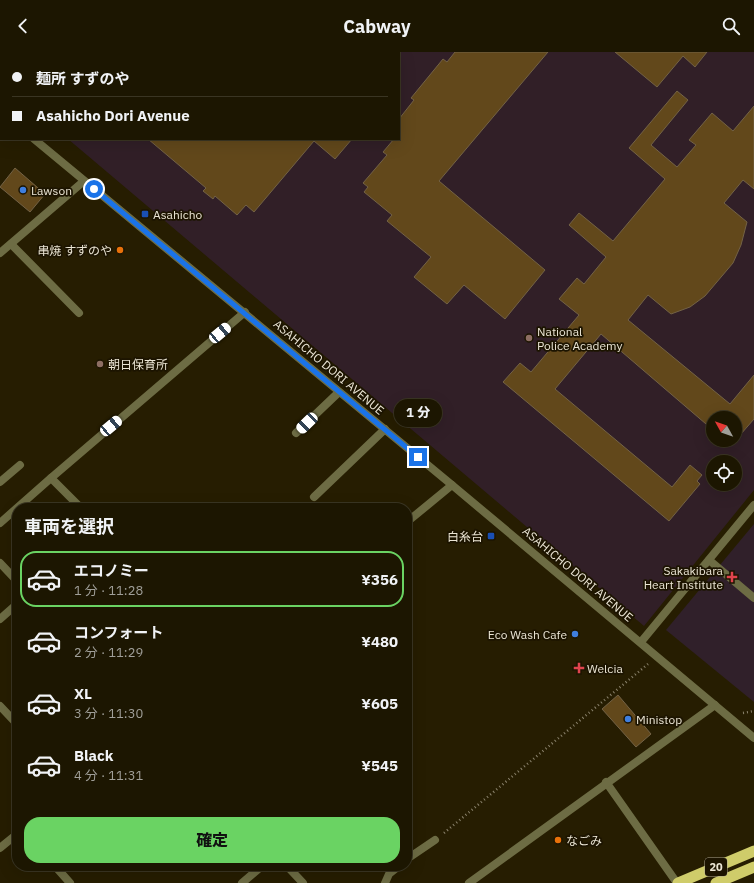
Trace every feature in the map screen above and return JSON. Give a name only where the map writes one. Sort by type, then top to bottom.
[{"type":"highway","name":"20","points":[[678,883],[754,850]]},
{"type":"highway","name":"20","points":[[716,883],[754,867]]},
{"type":"street","name":"ASAHICHO DORI AVENUE","points":[[35,140],[452,484],[754,738]]},
{"type":"street","points":[[0,253],[84,181]]},
{"type":"street","points":[[11,244],[79,313]]},
{"type":"street","points":[[23,503],[244,312]]},
{"type":"street","points":[[296,433],[339,392]]},
{"type":"street","points":[[314,497],[385,429]]},
{"type":"street","points":[[0,482],[20,465]]},
{"type":"street","points":[[51,478],[76,503]]},
{"type":"street","points":[[412,518],[452,484]]},
{"type":"street","points":[[641,642],[754,505]]},
{"type":"street","points":[[0,523],[12,512]]},
{"type":"street","points":[[708,560],[754,598]]},
{"type":"street","points":[[0,563],[12,576]]},
{"type":"street","points":[[0,619],[12,608]]},
{"type":"street","points":[[469,883],[715,704]]},
{"type":"street","points":[[0,706],[12,719]]},
{"type":"street","points":[[606,782],[678,883]]},
{"type":"street","points":[[0,848],[12,838]]},
{"type":"street","points":[[412,856],[435,840]]},
{"type":"street","points":[[59,871],[70,883]]},
{"type":"street","points":[[242,883],[256,871]]},
{"type":"street","points":[[292,871],[303,883]]},
{"type":"street","points":[[385,883],[389,874],[393,871]]},
{"type":"path","points":[[435,840],[658,656]]},
{"type":"shaded area","name":"National Police Academy","points":[[400,52],[754,52],[754,490],[644,626],[69,140],[400,140]]},
{"type":"shaded area","name":"Sakakibara Heart Institute","points":[[754,524],[754,702],[666,630]]},
{"type":"building","points":[[455,52],[548,52],[439,181],[545,270],[505,319],[464,285],[447,304],[414,277],[431,257],[387,221],[392,215],[364,192],[368,187],[363,183],[387,155],[383,152],[393,140],[400,140],[400,118],[414,100],[411,98],[443,59],[447,62]]},
{"type":"building","points":[[615,52],[707,52],[695,67],[683,56],[657,87]]},
{"type":"building","points":[[677,91],[688,100],[651,145],[677,167],[696,145],[689,140],[712,113],[733,131],[754,106],[754,189],[743,180],[724,203],[747,222],[741,245],[733,263],[705,296],[690,307],[671,314],[648,295],[628,320],[730,404],[754,375],[754,419],[742,433],[742,411],[706,411],[706,424],[601,334],[555,389],[672,487],[690,465],[702,475],[697,481],[700,484],[669,521],[503,382],[520,363],[531,372],[579,315],[559,299],[577,278],[584,284],[606,257],[569,225],[579,213],[613,241],[665,179],[629,148]]},
{"type":"building","points":[[149,140],[351,140],[335,159],[314,141],[254,212],[246,205],[237,215],[215,196],[213,199],[203,191],[206,188]]},
{"type":"building","name":"Lawson","points":[[15,168],[45,194],[30,212],[0,187]]},
{"type":"building","points":[[618,695],[651,734],[636,747],[602,709]]},
{"type":"place","name":"Lawson","points":[[23,190]]},
{"type":"place","name":"Asahicho","points":[[145,214]]},
{"type":"place","name":"串焼 すずのや","points":[[120,250]]},
{"type":"place","name":"National Police Academy","points":[[529,338]]},
{"type":"place","name":"朝日保育所","points":[[100,364]]},
{"type":"place","name":"白糸台","points":[[491,536]]},
{"type":"place","name":"Sakakibara Heart Institute","points":[[732,577]]},
{"type":"place","name":"Eco Wash Cafe","points":[[575,634]]},
{"type":"place","name":"Welcia","points":[[579,668]]},
{"type":"place","name":"Ministop","points":[[628,719]]},
{"type":"place","name":"なごみ","points":[[558,840]]},
{"type":"route","points":[[94,189],[418,457]]}]
